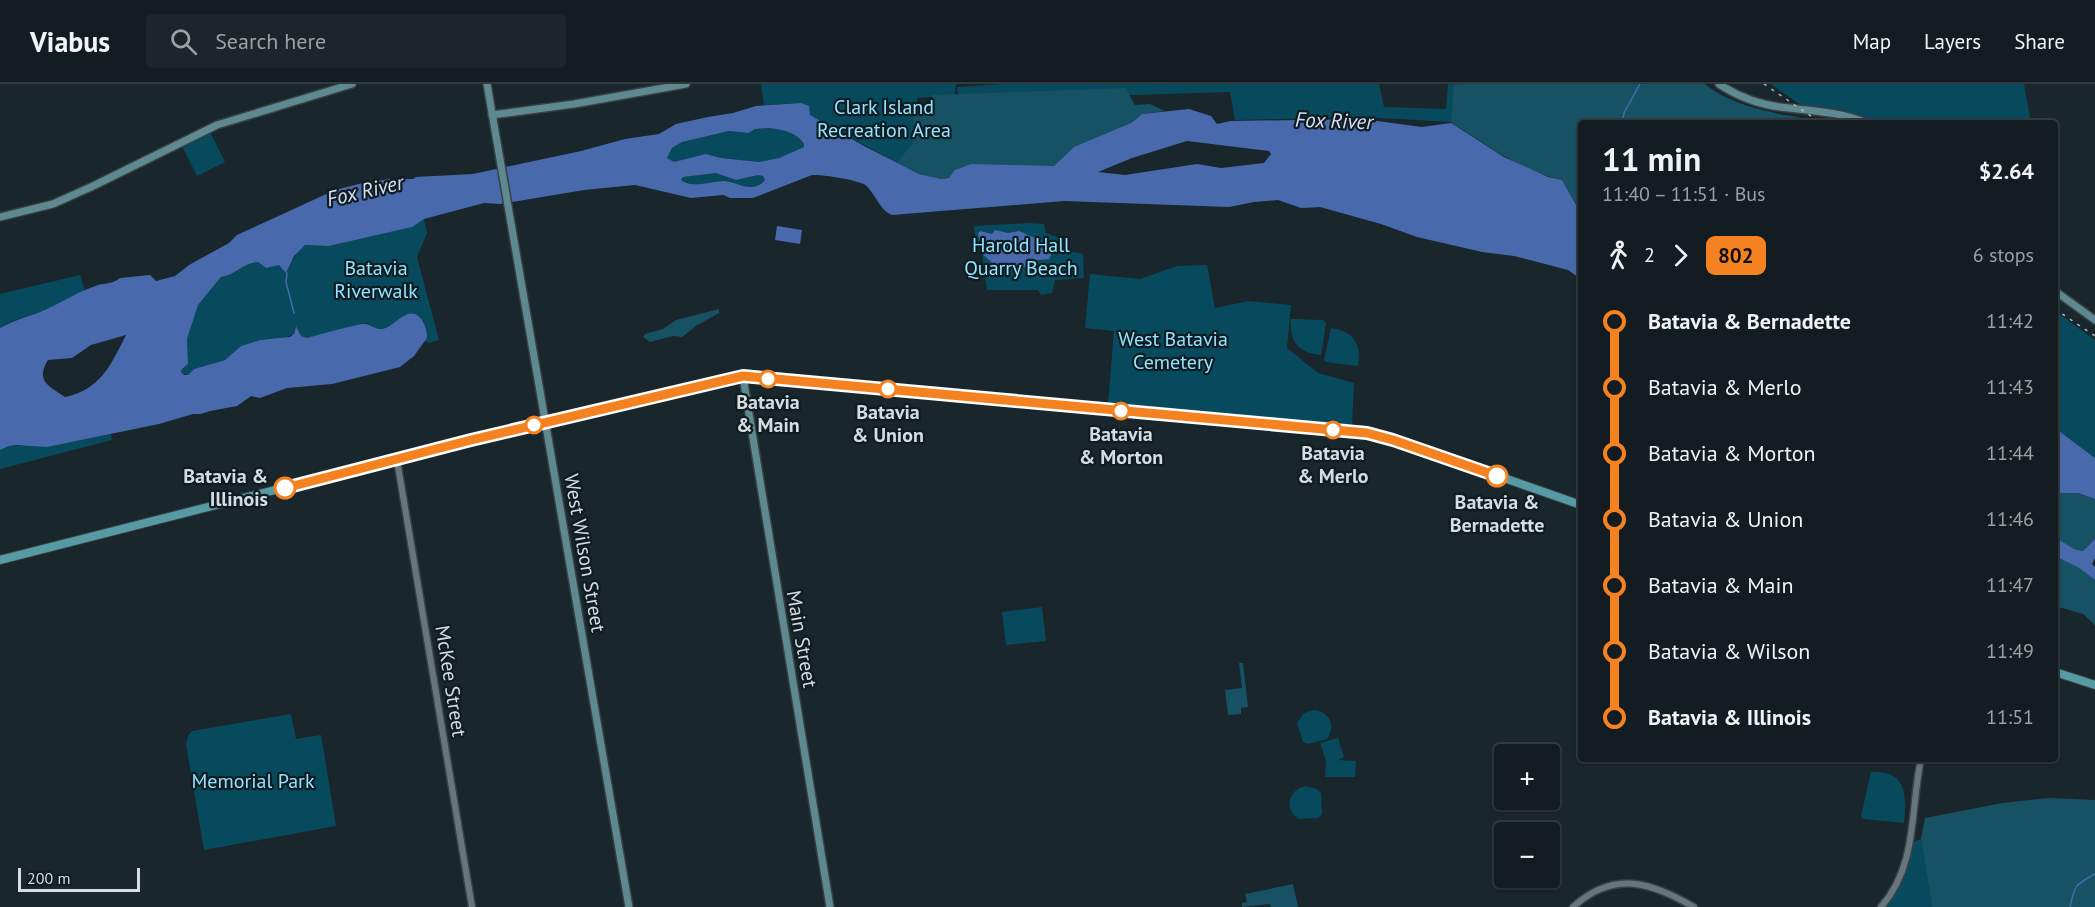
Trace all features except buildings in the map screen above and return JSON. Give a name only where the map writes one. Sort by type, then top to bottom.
[{"type":"main road","points":[[0,217],[53,204],[217,125],[352,84]]},
{"type":"main road","name":"West Wilson Street","points":[[487,84],[629,907]]},
{"type":"main road","points":[[492,115],[574,104],[686,84]]},
{"type":"main road","points":[[1719,84],[1732,93],[1759,103],[1833,112],[1858,120]]},
{"type":"main road","points":[[2058,293],[2095,320]]},
{"type":"main road","points":[[0,560],[546,422],[743,376],[1367,433],[1400,442],[1578,504]]},
{"type":"main road","name":"Main Street","points":[[743,376],[830,907]]},
{"type":"main road","points":[[2058,673],[2095,685]]},
{"type":"street","name":"McKee Street","points":[[397,460],[472,907]]},
{"type":"street","points":[[1881,907],[1896,885],[1907,858],[1914,822],[1921,762]]},
{"type":"street","points":[[1573,907],[1585,897],[1604,888],[1623,884],[1656,887],[1694,907]]},
{"type":"green space","name":"Clark Island Recreation Area","points":[[761,84],[956,85],[954,95],[917,98],[917,135],[909,154],[897,163],[809,115],[801,103],[764,105]]},
{"type":"green space","points":[[1001,84],[1379,84],[1384,107],[1446,109],[1448,84],[1703,84],[1719,95],[1746,107],[1805,120],[1578,120],[1578,132],[1562,179],[1451,122],[1362,117],[1235,120],[1230,92],[1067,97],[969,164],[957,87]]},
{"type":"green space","points":[[1771,84],[2024,84],[2030,120],[1866,120],[1839,111],[1802,106]]},
{"type":"green space","name":"Clark Island Recreation Area","points":[[769,128],[793,134],[801,140],[804,147],[779,158],[759,162],[706,154],[674,163],[667,158],[672,148],[682,142],[729,131],[747,133],[755,129]]},
{"type":"green space","points":[[210,132],[225,162],[197,176],[182,146]]},
{"type":"green space","points":[[716,173],[736,180],[758,175],[763,176],[765,180],[763,183],[749,187],[727,181],[690,184],[681,180],[683,177]]},
{"type":"green space","name":"Batavia Riverwalk","points":[[424,219],[427,233],[417,257],[439,340],[429,343],[425,341],[425,325],[419,316],[414,314],[408,314],[385,328],[375,328],[362,323],[347,329],[307,338],[301,336],[295,327],[294,334],[283,339],[260,340],[241,346],[225,360],[194,369],[189,375],[182,374],[182,369],[188,364],[187,339],[198,305],[221,277],[253,263],[258,262],[266,268],[292,261],[300,248],[305,245],[329,246],[407,228]]},
{"type":"green space","name":"Harold Hall Quarry Beach","points":[[1044,224],[1046,233],[1066,240],[1064,250],[1083,254],[1084,278],[1055,280],[1052,293],[1041,295],[1038,290],[987,290],[982,254],[976,241],[974,226]]},
{"type":"green space","name":"West Batavia Cemetery","points":[[1207,265],[1215,308],[1249,301],[1291,305],[1287,348],[1318,373],[1354,383],[1352,426],[1108,404],[1114,331],[1085,328],[1090,274],[1140,279],[1177,266]]},
{"type":"green space","points":[[80,275],[85,291],[46,310],[10,322],[0,328],[0,294]]},
{"type":"green space","points":[[2058,313],[2095,340],[2095,458],[2058,430]]},
{"type":"green space","points":[[1291,319],[1323,320],[1326,323],[1321,355],[1301,349],[1292,334]]},
{"type":"green space","points":[[1331,328],[1345,332],[1354,340],[1359,351],[1358,366],[1324,360]]},
{"type":"green space","points":[[111,434],[112,440],[0,469],[0,450],[9,446],[76,441]]},
{"type":"green space","points":[[1042,607],[1046,641],[1006,645],[1002,612]]},
{"type":"green space","points":[[1314,710],[1328,717],[1331,729],[1327,739],[1308,744],[1303,742],[1297,723],[1304,713]]},
{"type":"green space","name":"Memorial Park","points":[[291,714],[296,739],[321,735],[336,826],[204,850],[186,744],[188,736],[192,731]]},
{"type":"green space","points":[[1338,738],[1344,757],[1338,760],[1356,761],[1355,777],[1325,777],[1326,761],[1320,743]]},
{"type":"green space","points":[[1871,772],[1891,775],[1902,786],[1905,803],[1904,823],[1863,819],[1861,816]]},
{"type":"green space","points":[[1306,786],[1317,789],[1321,793],[1322,814],[1318,818],[1298,819],[1291,810],[1292,795]]},
{"type":"green space","points":[[1921,839],[1932,907],[1883,907],[1906,866],[1913,842]]},
{"type":"shaded area","points":[[1705,84],[1739,103],[1802,120],[1578,120],[1578,209],[1562,180],[1518,164],[1451,123],[1454,85]]},
{"type":"shaded area","points":[[1125,88],[1135,105],[1150,104],[1165,111],[1142,114],[1131,123],[1075,147],[1054,166],[1026,166],[941,179],[919,174],[897,163],[913,143],[914,108],[933,106],[932,95]]},
{"type":"shaded area","points":[[719,309],[719,313],[682,337],[673,336],[650,342],[643,337],[645,334],[663,329],[676,320]]},
{"type":"shaded area","points":[[2058,493],[2078,493],[2095,499],[2095,539],[2084,551],[2074,549],[2058,539]]},
{"type":"shaded area","points":[[2058,558],[2079,568],[2095,580],[2095,625],[2083,614],[2058,607]]},
{"type":"shaded area","points":[[1239,663],[1243,663],[1248,707],[1241,708],[1241,714],[1228,715],[1225,690],[1242,688]]},
{"type":"shaded area","points":[[2049,798],[2095,800],[2095,907],[1932,907],[1921,839],[1925,818],[2002,803]]},
{"type":"shaded area","points":[[1293,884],[1298,907],[1271,907],[1270,904],[1242,907],[1242,903],[1247,902],[1245,894]]},
{"type":"water","name":"Fox River","points":[[801,103],[809,106],[810,115],[864,146],[919,174],[941,179],[949,178],[955,170],[971,164],[1054,166],[1074,147],[1131,123],[1142,114],[1189,109],[1211,116],[1217,124],[1231,121],[1362,119],[1422,127],[1451,123],[1504,157],[1548,177],[1562,180],[1578,209],[1578,277],[1568,270],[1514,256],[1482,252],[1417,237],[1320,207],[1301,208],[1278,200],[1229,207],[1064,201],[892,215],[884,209],[864,184],[823,175],[812,175],[753,198],[730,198],[723,195],[691,198],[635,185],[584,190],[500,204],[484,203],[424,219],[412,227],[329,246],[305,245],[294,256],[286,273],[279,265],[266,268],[258,262],[248,264],[221,277],[198,305],[187,339],[188,364],[181,372],[188,375],[194,369],[225,360],[241,346],[260,340],[290,337],[294,334],[296,326],[301,336],[307,338],[364,324],[382,329],[407,314],[417,315],[426,329],[427,338],[414,356],[400,367],[332,384],[287,388],[260,398],[251,396],[237,406],[193,414],[159,424],[47,447],[17,445],[0,450],[0,328],[12,322],[47,309],[91,287],[120,278],[150,275],[156,281],[175,276],[189,265],[229,243],[237,235],[335,190],[390,179],[473,174],[581,151],[625,139],[659,134],[676,124],[756,106]],"holes":[[[769,128],[789,132],[798,137],[804,147],[779,158],[759,162],[706,154],[674,162],[667,158],[672,148],[682,142],[729,131],[748,133],[755,129]],[[1187,141],[1269,151],[1271,154],[1264,163],[1221,168],[1197,164],[1125,175],[1098,172],[1132,158]],[[716,173],[736,180],[758,175],[763,176],[765,180],[753,187],[724,181],[690,184],[681,180],[683,177]],[[126,335],[103,375],[87,389],[65,397],[54,390],[43,378],[44,367],[48,360],[72,358],[91,345]]]},
{"type":"water","points":[[777,226],[802,230],[800,244],[775,240]]},
{"type":"water","points":[[995,230],[1008,233],[1019,231],[1042,241],[1046,240],[1054,249],[1049,259],[1028,261],[1027,266],[1012,270],[1009,267],[996,267],[983,254],[978,234],[980,231],[992,234]]},
{"type":"water","points":[[2058,430],[2095,458],[2095,499],[2078,493],[2058,493]]},
{"type":"water","points":[[2058,539],[2074,549],[2083,551],[2095,539],[2095,558],[2092,564],[2095,567],[2095,580],[2079,568],[2058,558]]},
{"type":"waterway","points":[[1623,120],[1640,84]]},
{"type":"waterway","points":[[287,273],[286,282],[294,313]]},
{"type":"waterway","points":[[2070,907],[2077,886],[2095,874]]},
{"type":"railway","points":[[1764,84],[1817,120]]},
{"type":"railway","points":[[2058,311],[2095,336]]},
{"type":"bus line","name":"802","points":[[285,488],[471,440],[743,376],[1367,433],[1497,476]]},
{"type":"place","name":"Batavia & Main","points":[[768,379]]},
{"type":"place","name":"Batavia & Union","points":[[888,389]]},
{"type":"place","name":"Batavia & Morton","points":[[1121,411]]},
{"type":"place","name":"Batavia & Merlo","points":[[1333,430]]},
{"type":"place","name":"Batavia & Bernadette","points":[[1497,476]]},
{"type":"place","name":"Batavia & Illinois","points":[[285,488]]}]
